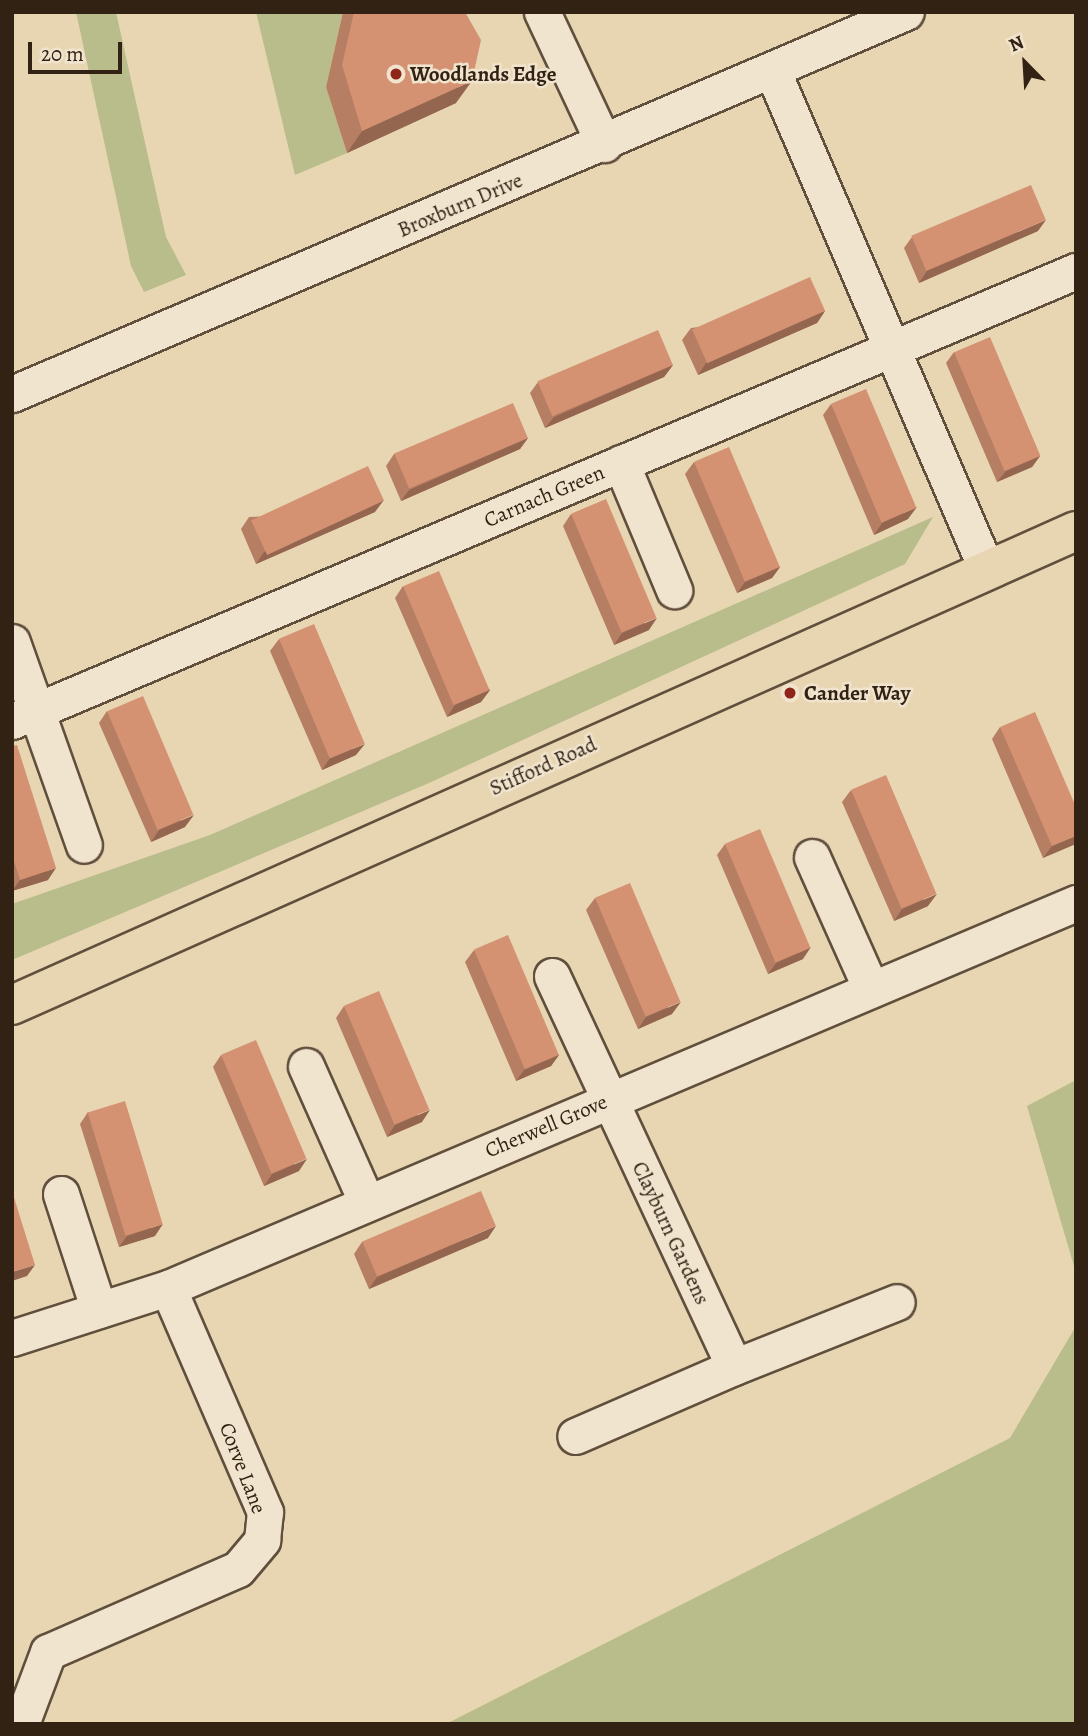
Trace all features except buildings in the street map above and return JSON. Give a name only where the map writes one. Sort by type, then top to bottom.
[{"type":"main road","name":"Stifford Road","points":[[12,1005],[986,568],[1076,531]]},
{"type":"street","points":[[542,12],[604,144]]},
{"type":"street","name":"Broxburn Drive","points":[[12,394],[604,144],[906,12]]},
{"type":"street","points":[[772,72],[888,348],[986,568]]},
{"type":"street","name":"Carnach Green","points":[[24,717],[888,348],[1076,271]]},
{"type":"street","points":[[621,463],[674,590]]},
{"type":"street","points":[[12,642],[24,717],[84,845]]},
{"type":"street","points":[[812,857],[871,989]]},
{"type":"street","name":"Cherwell Grove","points":[[12,1338],[168,1288],[1076,903]]},
{"type":"street","name":"Clayburn Gardens","points":[[552,976],[734,1367]]},
{"type":"street","points":[[306,1066],[367,1203]]},
{"type":"street","points":[[61,1194],[99,1310]]},
{"type":"street","name":"Corve Lane","points":[[22,1724],[48,1652],[238,1569],[262,1540],[265,1512],[168,1288]]},
{"type":"street","points":[[575,1436],[734,1367],[897,1302]]},
{"type":"green space","points":[[76,12],[116,12],[166,237],[186,275],[144,292],[131,266]]},
{"type":"green space","points":[[256,12],[343,12],[326,87],[347,153],[295,175]]},
{"type":"green space","points":[[933,517],[905,564],[429,783],[12,960],[12,904],[210,835]]},
{"type":"green space","points":[[1076,1080],[1076,1273],[1027,1106]]},
{"type":"green space","points":[[1076,1326],[1076,1724],[446,1724],[1010,1438]]},
{"type":"place","name":"Woodlands Edge","points":[[396,74]]},
{"type":"place","name":"Cander Way","points":[[790,693]]}]
